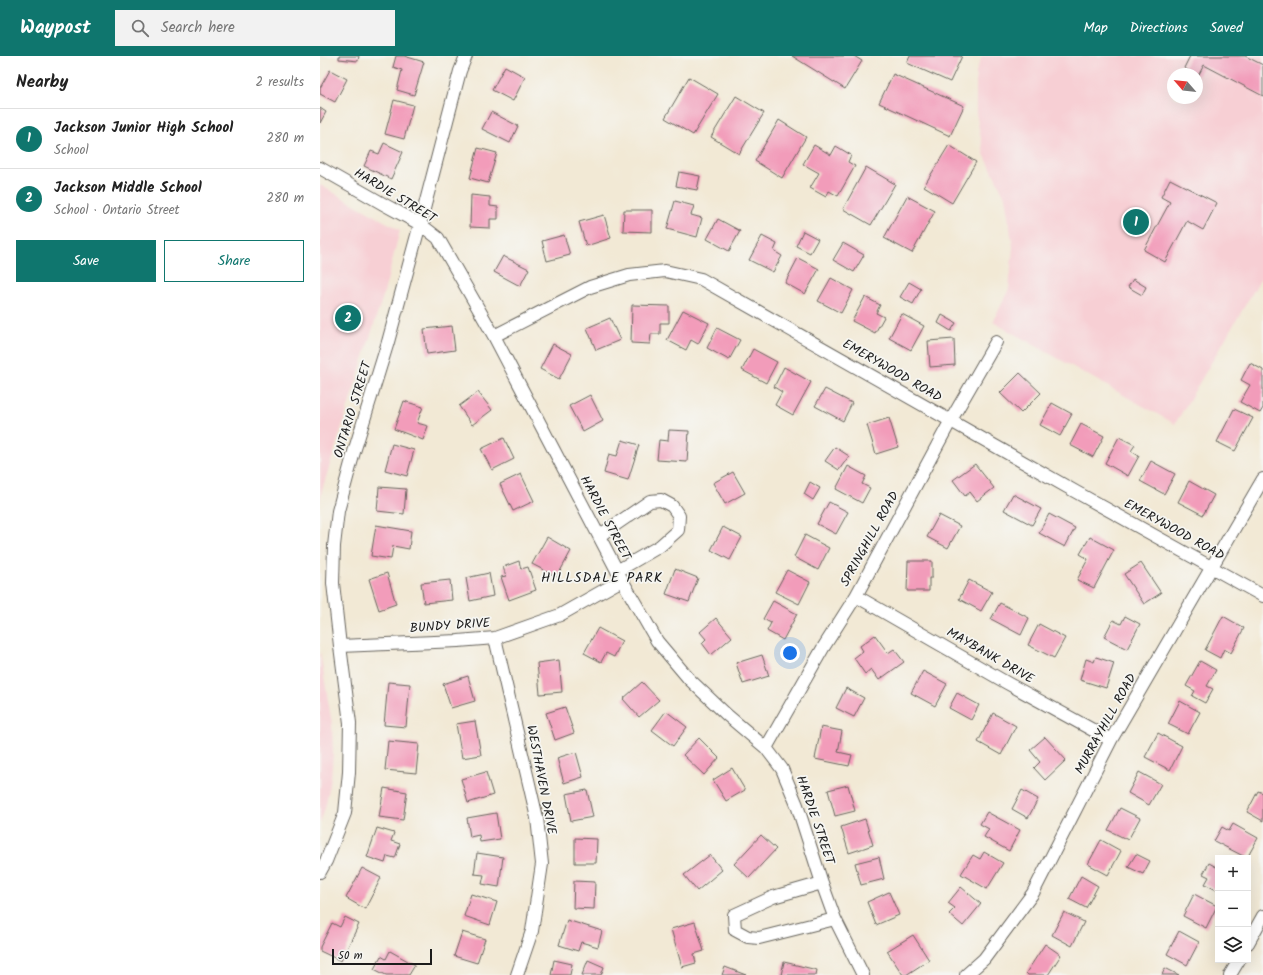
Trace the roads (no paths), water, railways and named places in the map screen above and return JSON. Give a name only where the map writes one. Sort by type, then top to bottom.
[{"type":"street","name":"ONTARIO STREET","points":[[320,872],[326,861],[345,813],[349,772],[350,723],[333,583],[334,546],[338,511],[354,452],[388,342],[460,71],[466,56]]},
{"type":"street","name":"HARDIE STREET","points":[[320,168],[420,224],[438,238],[494,336],[619,575],[657,641],[689,679],[727,715],[766,748],[782,769],[797,805],[835,919],[863,975]]},
{"type":"street","name":"EMERYWOOD ROAD","points":[[494,336],[590,287],[629,275],[665,271],[701,279],[1069,488],[1263,596]]},
{"type":"street","name":"SPRINGHILL ROAD","points":[[766,748],[823,648],[856,596],[951,420],[996,342]]},
{"type":"street","name":"MURRAYHILL ROAD","points":[[966,975],[984,959],[1032,893],[1111,740],[1263,479]]},
{"type":"street","name":"BUNDY DRIVE","points":[[340,646],[495,638],[560,614],[660,546],[678,530],[679,516],[672,506],[661,500],[650,501],[599,536]]},
{"type":"street","name":"MAYBANK DRIVE","points":[[856,596],[1007,683],[1111,740]]},
{"type":"street","name":"WESTHAVEN DRIVE","points":[[495,638],[537,818],[542,864],[532,931],[517,975]]},
{"type":"street","points":[[822,883],[773,897],[734,915],[735,930],[748,938],[759,938],[835,919]]},
{"type":"street","points":[[1251,938],[1263,916]]},
{"type":"street","points":[[1230,975],[1236,963]]},
{"type":"place","name":"Jackson Junior High School","points":[[1136,222]]},
{"type":"place","name":"Jackson Middle School","points":[[348,318]]},
{"type":"district","name":"HILLSDALE PARK","points":[[602,578]]}]
